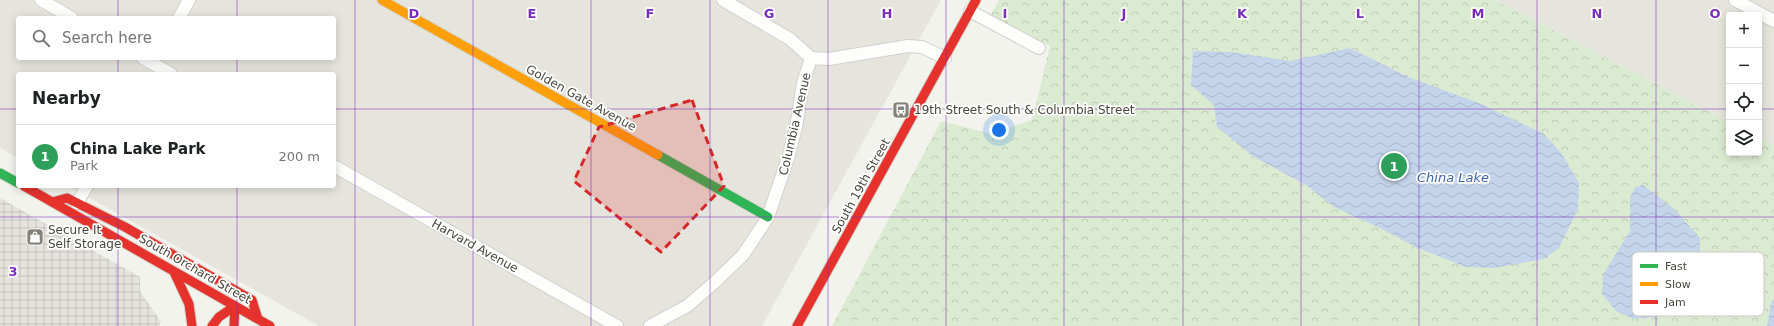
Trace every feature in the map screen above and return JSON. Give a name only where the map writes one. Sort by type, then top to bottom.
[{"type":"main road","name":"Golden Gate Avenue","points":[[382,0],[768,217]]},
{"type":"main road","points":[[945,58],[973,5]]},
{"type":"main road","name":"South 19th Street","points":[[797,326],[945,58]]},
{"type":"main road","points":[[0,173],[16,182]]},
{"type":"main road","name":"South Orchard Street","points":[[28,188],[270,326]]},
{"type":"main road","points":[[52,202],[67,198],[125,227],[252,300],[258,319]]},
{"type":"main road","points":[[174,272],[190,304],[192,326]]},
{"type":"main road","points":[[212,326],[219,317],[235,306]]},
{"type":"main road","points":[[234,326],[235,306]]},
{"type":"street","points":[[41,0],[69,16]]},
{"type":"street","points":[[180,16],[189,0]]},
{"type":"street","points":[[724,0],[790,39],[811,58],[829,59],[908,46],[922,47],[945,58]]},
{"type":"street","points":[[1735,0],[1774,21]]},
{"type":"street","points":[[973,5],[1039,48]]},
{"type":"street","name":"Columbia Avenue","points":[[650,326],[687,306],[715,282],[743,255],[768,217],[788,158],[796,127],[803,83],[811,58]]},
{"type":"street","points":[[151,60],[168,72]]},
{"type":"street","name":"Harvard Avenue","points":[[336,167],[617,326]]},
{"type":"street","points":[[77,203],[86,188]]},
{"type":"highlighted area","points":[[692,100],[724,186],[661,252],[574,181],[599,127]]},
{"type":"shaded area","points":[[0,0],[941,0],[762,326],[319,326],[72,188],[336,188],[336,72],[16,72],[16,157],[0,148]]},
{"type":"shaded area","points":[[1495,0],[1774,0],[1774,145],[1762,139],[1762,12],[1726,12],[1726,120]]},
{"type":"shaded area","name":"Secure It Self Storage","points":[[0,198],[140,277],[140,291],[161,322],[159,326],[0,326]]},
{"type":"green space","points":[[999,0],[1495,0],[1726,120],[1726,156],[1762,156],[1762,139],[1774,145],[1774,326],[832,326],[941,121],[992,134],[1032,120],[1050,46],[990,16]]},
{"type":"water","name":"China Lake","points":[[1350,48],[1408,77],[1479,103],[1544,134],[1562,154],[1579,183],[1578,209],[1559,248],[1544,259],[1494,268],[1466,267],[1418,248],[1382,229],[1334,207],[1306,185],[1254,157],[1217,127],[1214,105],[1191,85],[1193,51],[1231,52],[1290,61]]},
{"type":"water","points":[[1643,185],[1674,209],[1700,238],[1700,252],[1632,252],[1632,316],[1658,316],[1634,319],[1616,311],[1602,294],[1603,275],[1630,231],[1630,198],[1635,187]]},
{"type":"water","points":[[1774,300],[1774,326],[1767,326],[1771,303]]},
{"type":"traffic: fast","points":[[658,155],[768,217]]},
{"type":"traffic: fast","points":[[0,173],[16,182]]},
{"type":"traffic: slow","points":[[382,0],[658,155]]},
{"type":"traffic: jam","points":[[797,326],[976,0]]},
{"type":"traffic: jam","points":[[28,188],[235,306]]},
{"type":"traffic: jam","points":[[52,202],[67,198],[125,227],[252,300],[258,319]]},
{"type":"traffic: jam","points":[[174,272],[189,304],[192,326]]},
{"type":"traffic: jam","points":[[235,306],[270,326]]},
{"type":"traffic: jam","points":[[212,326],[219,317],[235,306],[234,326]]},
{"type":"place","name":"19th Street South & Columbia Street","points":[[901,110]]},
{"type":"place","name":"China Lake Park","points":[[1394,166]]},
{"type":"place","name":"Secure It Self Storage","points":[[35,237]]}]
